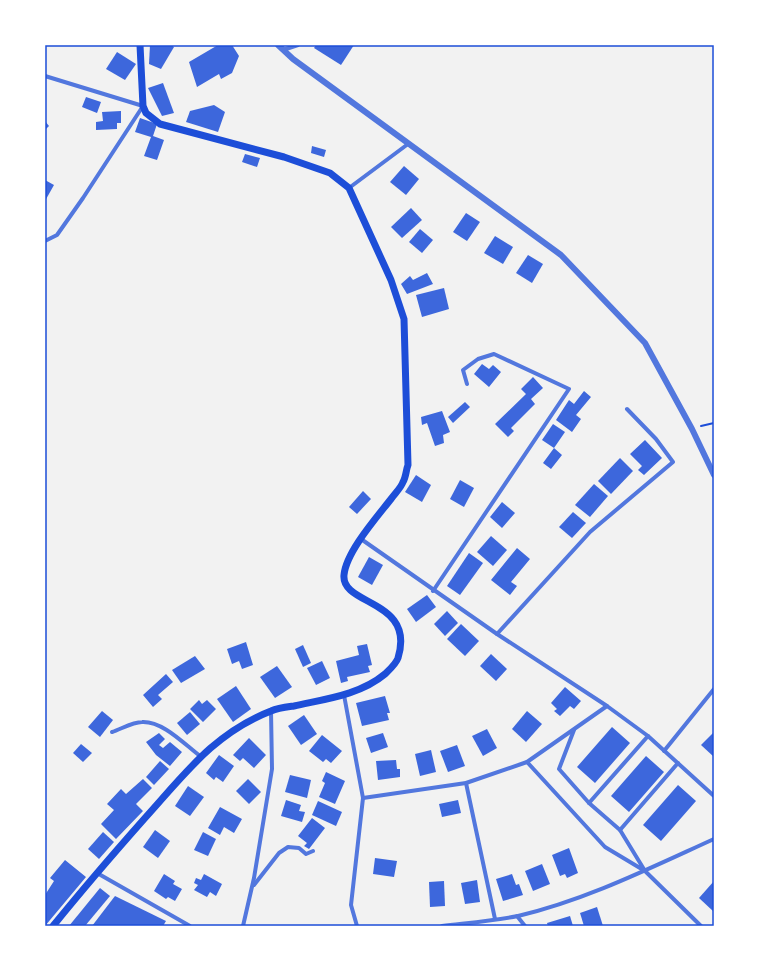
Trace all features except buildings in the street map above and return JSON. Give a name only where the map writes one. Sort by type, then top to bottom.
[{"type":"main road","points":[[52,926],[96,873],[200,756],[225,735],[271,711],[344,695],[375,682],[389,670],[398,659],[401,636],[395,621],[384,610],[349,591],[344,583],[344,574],[349,559],[361,539],[403,482],[408,465],[404,319],[391,280],[349,188],[330,173],[284,157],[160,124],[146,113],[143,106],[140,45]]},
{"type":"street","points":[[281,47],[298,45]]},
{"type":"street","points":[[281,47],[293,59],[561,255],[645,343],[692,429],[714,475]]},
{"type":"street","points":[[45,76],[143,106],[57,235],[45,241]]},
{"type":"street","points":[[349,188],[408,144]]},
{"type":"street","points":[[433,591],[569,389],[494,354],[478,359],[463,370],[468,384]]},
{"type":"street","points":[[497,634],[590,532],[673,462],[656,439],[628,409]]},
{"type":"street","points":[[361,539],[433,591],[607,706],[648,736],[714,796]]},
{"type":"street","points":[[664,751],[714,689]]},
{"type":"street","points":[[344,695],[363,798],[351,905],[356,926]]},
{"type":"street","points":[[363,798],[466,783],[527,762],[607,706]]},
{"type":"street","points":[[243,926],[252,887],[272,769],[271,711]]},
{"type":"street","points":[[112,732],[140,722],[152,723],[163,728],[200,756]]},
{"type":"street","points":[[574,730],[559,769],[589,804],[620,830],[645,871]]},
{"type":"street","points":[[589,804],[648,736]]},
{"type":"street","points":[[527,762],[605,847],[645,871],[701,926]]},
{"type":"street","points":[[620,830],[678,763]]},
{"type":"street","points":[[466,783],[495,919]]},
{"type":"street","points":[[442,926],[517,916],[566,903],[645,871],[714,839]]},
{"type":"street","points":[[252,887],[279,853],[288,847],[299,848],[306,854],[313,851]]},
{"type":"street","points":[[96,873],[190,926]]},
{"type":"street","points":[[517,916],[525,926]]},
{"type":"path","points":[[692,429],[714,423]]}]
